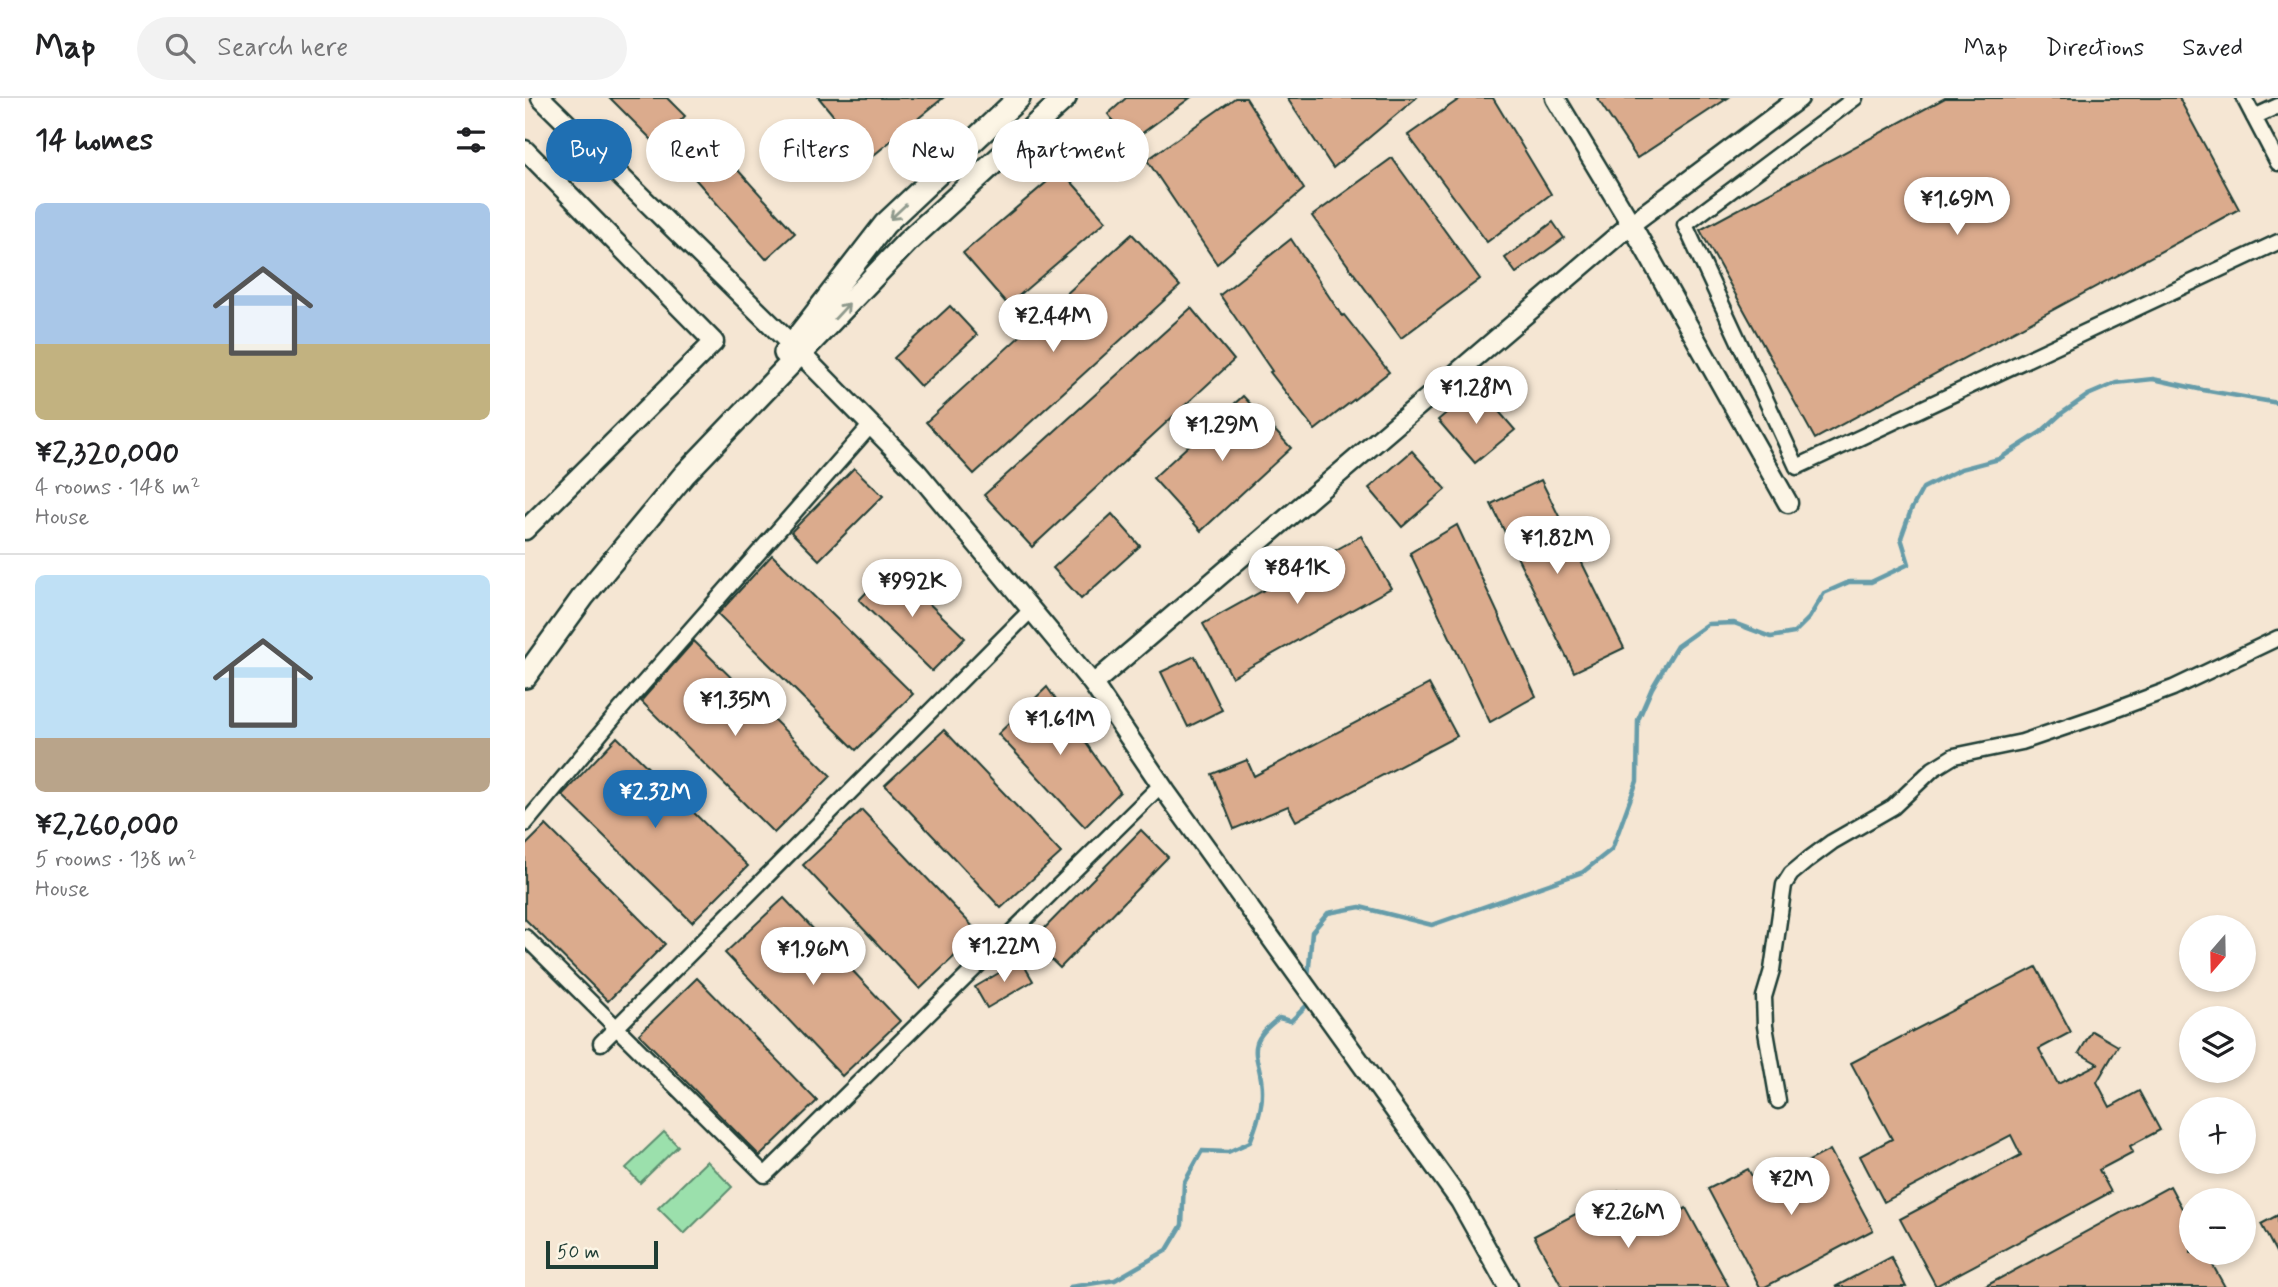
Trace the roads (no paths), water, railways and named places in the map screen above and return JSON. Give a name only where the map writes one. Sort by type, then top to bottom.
[{"type":"main road","points":[[525,677],[583,597],[684,475],[797,350],[885,223],[1020,98]]},
{"type":"main road","points":[[525,658],[574,591],[676,467],[907,242],[1065,98]]},
{"type":"street","points":[[541,98],[917,472],[1093,684],[1161,785],[1459,1201],[1509,1287]]},
{"type":"street","points":[[1555,98],[1631,224],[1788,503]]},
{"type":"street","points":[[1093,684],[1631,224],[1799,98]]},
{"type":"street","points":[[1855,98],[1685,225],[1797,467],[2278,242]]},
{"type":"street","points":[[2244,98],[2278,163]]},
{"type":"street","points":[[2254,117],[2278,106]]},
{"type":"street","points":[[525,150],[715,342],[525,530]]},
{"type":"street","points":[[525,824],[621,710],[871,425]]},
{"type":"street","points":[[601,1043],[1031,610]]},
{"type":"street","points":[[1778,1101],[1765,1026],[1763,997],[1772,970],[1784,885],[1791,874],[1832,842],[1892,807],[1933,769],[1954,756],[2022,742],[2101,715],[2173,688],[2278,638]]},
{"type":"street","points":[[525,937],[765,1175],[1161,785]]},
{"type":"waterway","points":[[1308,978],[1312,932],[1328,913],[1360,907],[1432,925],[1583,872],[1612,849],[1637,781],[1638,720],[1652,688],[1677,646],[1708,624],[1734,623],[1771,637],[1794,633],[1809,618],[1824,593],[1849,582],[1871,582],[1909,564],[1901,538],[1911,510],[1923,488],[1961,469],[1999,459],[2041,432],[2088,395],[2116,383],[2153,379],[2278,403]]},
{"type":"waterway","points":[[1070,1287],[1115,1280],[1167,1250],[1182,1225],[1184,1183],[1202,1151],[1228,1152],[1250,1142],[1262,1099],[1256,1053],[1260,1037],[1279,1018],[1291,1021],[1309,1000]]}]
